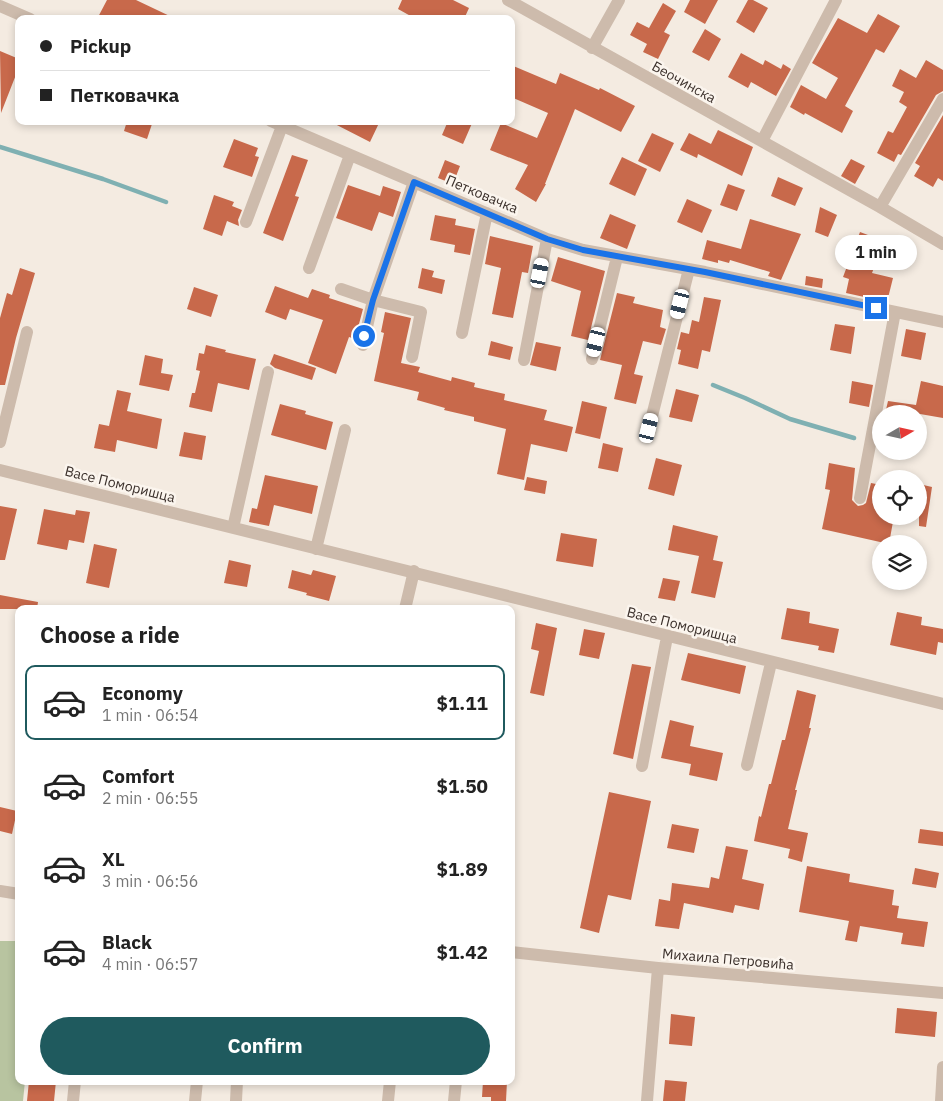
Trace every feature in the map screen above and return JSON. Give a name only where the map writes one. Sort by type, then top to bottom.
[{"type":"street","name":"Беочинска","points":[[508,0],[943,244]]},
{"type":"street","points":[[592,48],[619,0]]},
{"type":"street","points":[[762,141],[836,0]]},
{"type":"street","points":[[0,6],[21,15]]},
{"type":"street","points":[[880,207],[943,99]]},
{"type":"street","points":[[246,222],[277,125]]},
{"type":"street","name":"Петковачка","points":[[279,125],[547,239],[583,250],[689,269],[943,322]]},
{"type":"street","points":[[309,268],[350,155]]},
{"type":"street","points":[[363,345],[373,300],[414,182]]},
{"type":"street","points":[[462,333],[486,212]]},
{"type":"street","points":[[524,360],[547,239]]},
{"type":"street","points":[[592,358],[617,257]]},
{"type":"street","points":[[649,428],[689,269]]},
{"type":"street","points":[[341,289],[373,300],[421,312],[412,357]]},
{"type":"street","points":[[860,498],[894,312]]},
{"type":"street","points":[[0,442],[27,332]]},
{"type":"street","points":[[233,528],[268,372]]},
{"type":"street","points":[[316,549],[345,430]]},
{"type":"street","name":"Васе Поморишца","points":[[0,470],[316,549],[414,571],[667,637],[943,704]]},
{"type":"street","points":[[406,605],[414,571]]},
{"type":"street","points":[[642,766],[667,637]]},
{"type":"street","points":[[747,765],[771,662]]},
{"type":"street","points":[[0,892],[15,894]]},
{"type":"street","name":"Михаила Петровића","points":[[515,952],[658,968],[943,993]]},
{"type":"street","points":[[647,1101],[658,968]]},
{"type":"street","points":[[940,1101],[943,1067]]},
{"type":"street","points":[[74,1101],[75,1085]]},
{"type":"street","points":[[195,1101],[197,1085]]},
{"type":"street","points":[[236,1101],[237,1085]]},
{"type":"street","points":[[388,1101],[390,1085]]},
{"type":"street","points":[[454,1101],[456,1085]]},
{"type":"green space","points":[[0,941],[15,941],[15,1085],[25,1085],[23,1101],[0,1101]]},
{"type":"building","points":[[107,0],[136,0],[168,15],[99,15]]},
{"type":"building","points":[[402,0],[453,0],[469,8],[466,15],[409,15],[398,9]]},
{"type":"building","points":[[690,0],[718,0],[705,24],[684,12]]},
{"type":"building","points":[[748,0],[753,0],[768,8],[754,33],[736,22]]},
{"type":"building","points":[[663,3],[676,11],[664,32],[670,35],[658,59],[643,52],[647,44],[630,35],[637,22],[649,28]]},
{"type":"building","points":[[878,14],[900,26],[884,53],[876,49],[845,106],[853,111],[842,133],[790,107],[801,85],[826,99],[838,78],[812,63],[838,18],[867,33]]},
{"type":"building","points":[[705,29],[721,39],[709,61],[692,52]]},
{"type":"building","points":[[0,51],[15,57],[15,77],[1,113]]},
{"type":"building","points":[[741,53],[763,65],[765,60],[781,69],[783,64],[791,69],[776,96],[751,82],[748,88],[728,77]]},
{"type":"building","points":[[926,60],[943,70],[943,91],[936,95],[901,155],[898,154],[894,162],[877,153],[888,131],[893,133],[907,107],[899,102],[904,92],[892,86],[900,69],[916,78]]},
{"type":"building","points":[[515,67],[556,84],[560,73],[599,90],[600,88],[635,106],[621,132],[575,109],[546,184],[536,202],[515,189],[528,165],[490,150],[500,125],[506,125],[537,138],[548,113],[515,99]]},
{"type":"building","points":[[943,115],[943,181],[938,178],[933,187],[914,176],[920,166],[915,163]]},
{"type":"building","points":[[126,125],[152,125],[147,139],[124,131]]},
{"type":"building","points":[[337,125],[378,125],[370,142]]},
{"type":"building","points":[[446,125],[471,125],[463,144],[442,135]]},
{"type":"building","points":[[718,130],[753,147],[742,176],[698,154],[697,158],[680,150],[689,133],[711,144]]},
{"type":"building","points":[[652,133],[674,143],[660,172],[638,161]]},
{"type":"building","points":[[234,139],[258,148],[255,156],[259,157],[252,177],[223,167]]},
{"type":"building","points":[[292,155],[308,160],[295,196],[299,197],[283,241],[263,233]]},
{"type":"building","points":[[622,157],[647,169],[635,196],[609,184]]},
{"type":"building","points":[[851,159],[865,166],[855,184],[841,176]]},
{"type":"building","points":[[445,160],[460,166],[453,184],[438,178]]},
{"type":"building","points":[[778,177],[803,188],[795,206],[771,196]]},
{"type":"building","points":[[728,184],[745,190],[737,211],[720,205]]},
{"type":"building","points":[[348,185],[380,196],[383,186],[401,192],[393,217],[379,212],[372,231],[336,218]]},
{"type":"building","points":[[214,195],[234,202],[232,206],[242,210],[238,220],[239,226],[227,221],[222,236],[203,229]]},
{"type":"building","points":[[687,199],[712,210],[702,233],[677,222]]},
{"type":"building","points":[[820,207],[837,215],[828,237],[815,232]]},
{"type":"building","points":[[610,214],[636,225],[627,249],[600,238]]},
{"type":"building","points":[[435,215],[456,219],[455,225],[475,229],[470,255],[454,252],[455,245],[430,240]]},
{"type":"building","points":[[750,219],[801,234],[781,280],[768,276],[770,272],[730,260],[729,263],[718,260],[718,263],[702,259],[707,240],[741,249]]},
{"type":"building","points":[[860,232],[884,241],[872,273],[893,278],[887,302],[846,293],[849,279],[843,277]]},
{"type":"building","points":[[490,236],[533,246],[528,273],[522,272],[513,318],[492,314],[501,268],[485,264]]},
{"type":"building","points":[[558,257],[605,271],[588,340],[571,336],[581,291],[551,281]]},
{"type":"building","points":[[20,268],[35,273],[16,338],[5,385],[0,385],[0,318],[7,293],[12,295]]},
{"type":"building","points":[[422,268],[434,271],[432,277],[445,280],[442,294],[418,288]]},
{"type":"building","points":[[806,276],[823,279],[822,288],[805,285]]},
{"type":"building","points":[[275,286],[308,298],[312,289],[330,295],[329,298],[363,309],[355,339],[349,337],[336,374],[308,363],[323,320],[290,309],[286,320],[265,312]]},
{"type":"building","points":[[194,287],[218,295],[211,317],[187,309]]},
{"type":"building","points":[[617,293],[635,297],[633,303],[663,310],[660,327],[666,329],[661,345],[643,341],[634,374],[643,376],[636,404],[614,399],[622,365],[600,360]]},
{"type":"building","points":[[704,297],[721,300],[710,352],[702,350],[698,369],[678,364],[681,350],[677,349],[681,332],[689,334],[692,320],[699,322]]},
{"type":"building","points":[[385,312],[411,318],[401,363],[420,367],[418,372],[451,381],[452,377],[475,383],[474,387],[505,394],[504,400],[547,410],[544,420],[573,427],[567,452],[531,444],[524,480],[497,474],[506,429],[474,421],[474,417],[444,410],[445,408],[417,400],[419,392],[374,381],[384,333],[381,332]]},
{"type":"building","points":[[835,324],[855,327],[851,354],[830,350]]},
{"type":"building","points":[[906,329],[926,333],[921,360],[901,356]]},
{"type":"building","points":[[491,341],[513,347],[510,360],[488,355]]},
{"type":"building","points":[[536,342],[561,347],[556,371],[530,365]]},
{"type":"building","points":[[206,345],[226,350],[225,352],[256,359],[249,390],[218,383],[212,412],[189,407],[192,393],[195,393],[200,371],[196,370],[199,353],[204,354]]},
{"type":"building","points":[[274,354],[316,368],[312,380],[275,368],[270,364]]},
{"type":"building","points":[[145,355],[163,359],[161,373],[173,375],[169,391],[139,385]]},
{"type":"building","points":[[852,381],[873,385],[869,407],[849,403]]},
{"type":"building","points":[[921,381],[943,386],[943,418],[928,415],[928,405],[916,405]]},
{"type":"building","points":[[676,389],[699,395],[692,422],[669,417]]},
{"type":"building","points":[[117,390],[131,393],[127,411],[162,419],[157,449],[117,440],[115,452],[94,448],[99,424],[109,426]]},
{"type":"building","points":[[582,401],[607,407],[600,439],[575,433]]},
{"type":"building","points":[[888,401],[916,405],[887,405]]},
{"type":"building","points":[[280,404],[306,411],[305,414],[333,422],[326,450],[271,435]]},
{"type":"building","points":[[184,432],[206,436],[202,460],[179,456]]},
{"type":"building","points":[[603,443],[623,448],[618,472],[598,468]]},
{"type":"building","points":[[656,458],[682,465],[674,496],[648,489]]},
{"type":"building","points":[[829,463],[855,468],[852,500],[858,506],[866,503],[872,483],[872,525],[892,525],[891,535],[872,535],[872,540],[822,529],[830,490],[825,489]]},
{"type":"building","points":[[265,475],[318,486],[312,514],[274,505],[269,526],[249,522],[252,508],[257,509]]},
{"type":"building","points":[[527,477],[547,481],[545,494],[524,490]]},
{"type":"building","points":[[927,486],[932,487],[927,520]]},
{"type":"building","points":[[0,506],[17,509],[5,560],[0,560]]},
{"type":"building","points":[[44,509],[75,515],[76,510],[90,512],[84,543],[69,540],[67,550],[37,544]]},
{"type":"building","points":[[673,525],[718,536],[713,560],[723,562],[715,598],[691,593],[699,556],[668,550]]},
{"type":"building","points":[[561,533],[597,539],[593,567],[556,561]]},
{"type":"building","points":[[94,544],[117,549],[109,588],[86,583]]},
{"type":"building","points":[[229,560],[251,565],[247,587],[224,583]]},
{"type":"building","points":[[292,570],[311,575],[313,570],[336,576],[329,601],[288,588]]},
{"type":"building","points":[[663,578],[680,581],[675,601],[658,598]]},
{"type":"building","points":[[0,595],[38,602],[38,605],[15,605],[15,609],[0,609]]},
{"type":"building","points":[[787,608],[810,612],[809,623],[839,629],[834,653],[818,650],[819,646],[781,639]]},
{"type":"building","points":[[897,612],[922,617],[921,625],[943,629],[943,643],[938,642],[936,655],[890,645]]},
{"type":"building","points":[[536,623],[557,628],[544,696],[530,693],[539,651],[531,649]]},
{"type":"building","points":[[584,629],[605,633],[599,659],[579,655]]},
{"type":"building","points":[[688,653],[746,666],[740,694],[681,680]]},
{"type":"building","points":[[632,664],[651,667],[633,759],[613,754]]},
{"type":"building","points":[[797,690],[816,695],[809,728],[811,728],[795,790],[797,790],[788,829],[808,833],[802,862],[788,858],[790,849],[754,841],[759,816],[761,817],[782,740],[785,740]]},
{"type":"building","points":[[670,720],[694,726],[690,746],[723,753],[717,781],[689,775],[691,764],[661,758]]},
{"type":"building","points":[[609,792],[651,801],[631,900],[608,895],[599,933],[580,928]]},
{"type":"building","points":[[0,807],[15,811],[12,834],[0,831]]},
{"type":"building","points":[[672,824],[699,829],[694,853],[667,848]]},
{"type":"building","points":[[920,829],[943,832],[943,846],[918,843]]},
{"type":"building","points":[[726,846],[748,850],[742,879],[764,884],[759,910],[735,905],[733,913],[684,903],[679,929],[655,926],[659,899],[670,901],[672,883],[709,888],[711,877],[719,879]]},
{"type":"building","points":[[807,866],[850,874],[849,882],[894,890],[892,905],[899,906],[897,918],[928,922],[924,947],[901,944],[903,933],[860,926],[857,942],[845,940],[849,921],[799,912]]},
{"type":"building","points":[[915,868],[939,873],[936,888],[912,884]]},
{"type":"building","points":[[897,1008],[937,1012],[935,1037],[895,1033]]},
{"type":"building","points":[[671,1014],[695,1017],[692,1046],[669,1044]]},
{"type":"building","points":[[665,1080],[687,1082],[685,1101],[663,1101]]},
{"type":"building","points":[[29,1085],[56,1085],[54,1101],[27,1101]]},
{"type":"building","points":[[483,1085],[507,1085],[506,1101],[491,1101],[491,1097],[482,1097]]},
{"type":"waterway","points":[[0,147],[103,179],[166,202]]},
{"type":"waterway","points":[[713,385],[790,419],[854,438]]},
{"type":"route","points":[[364,336],[373,300],[414,182],[547,239],[583,250],[705,272],[876,308]]}]
